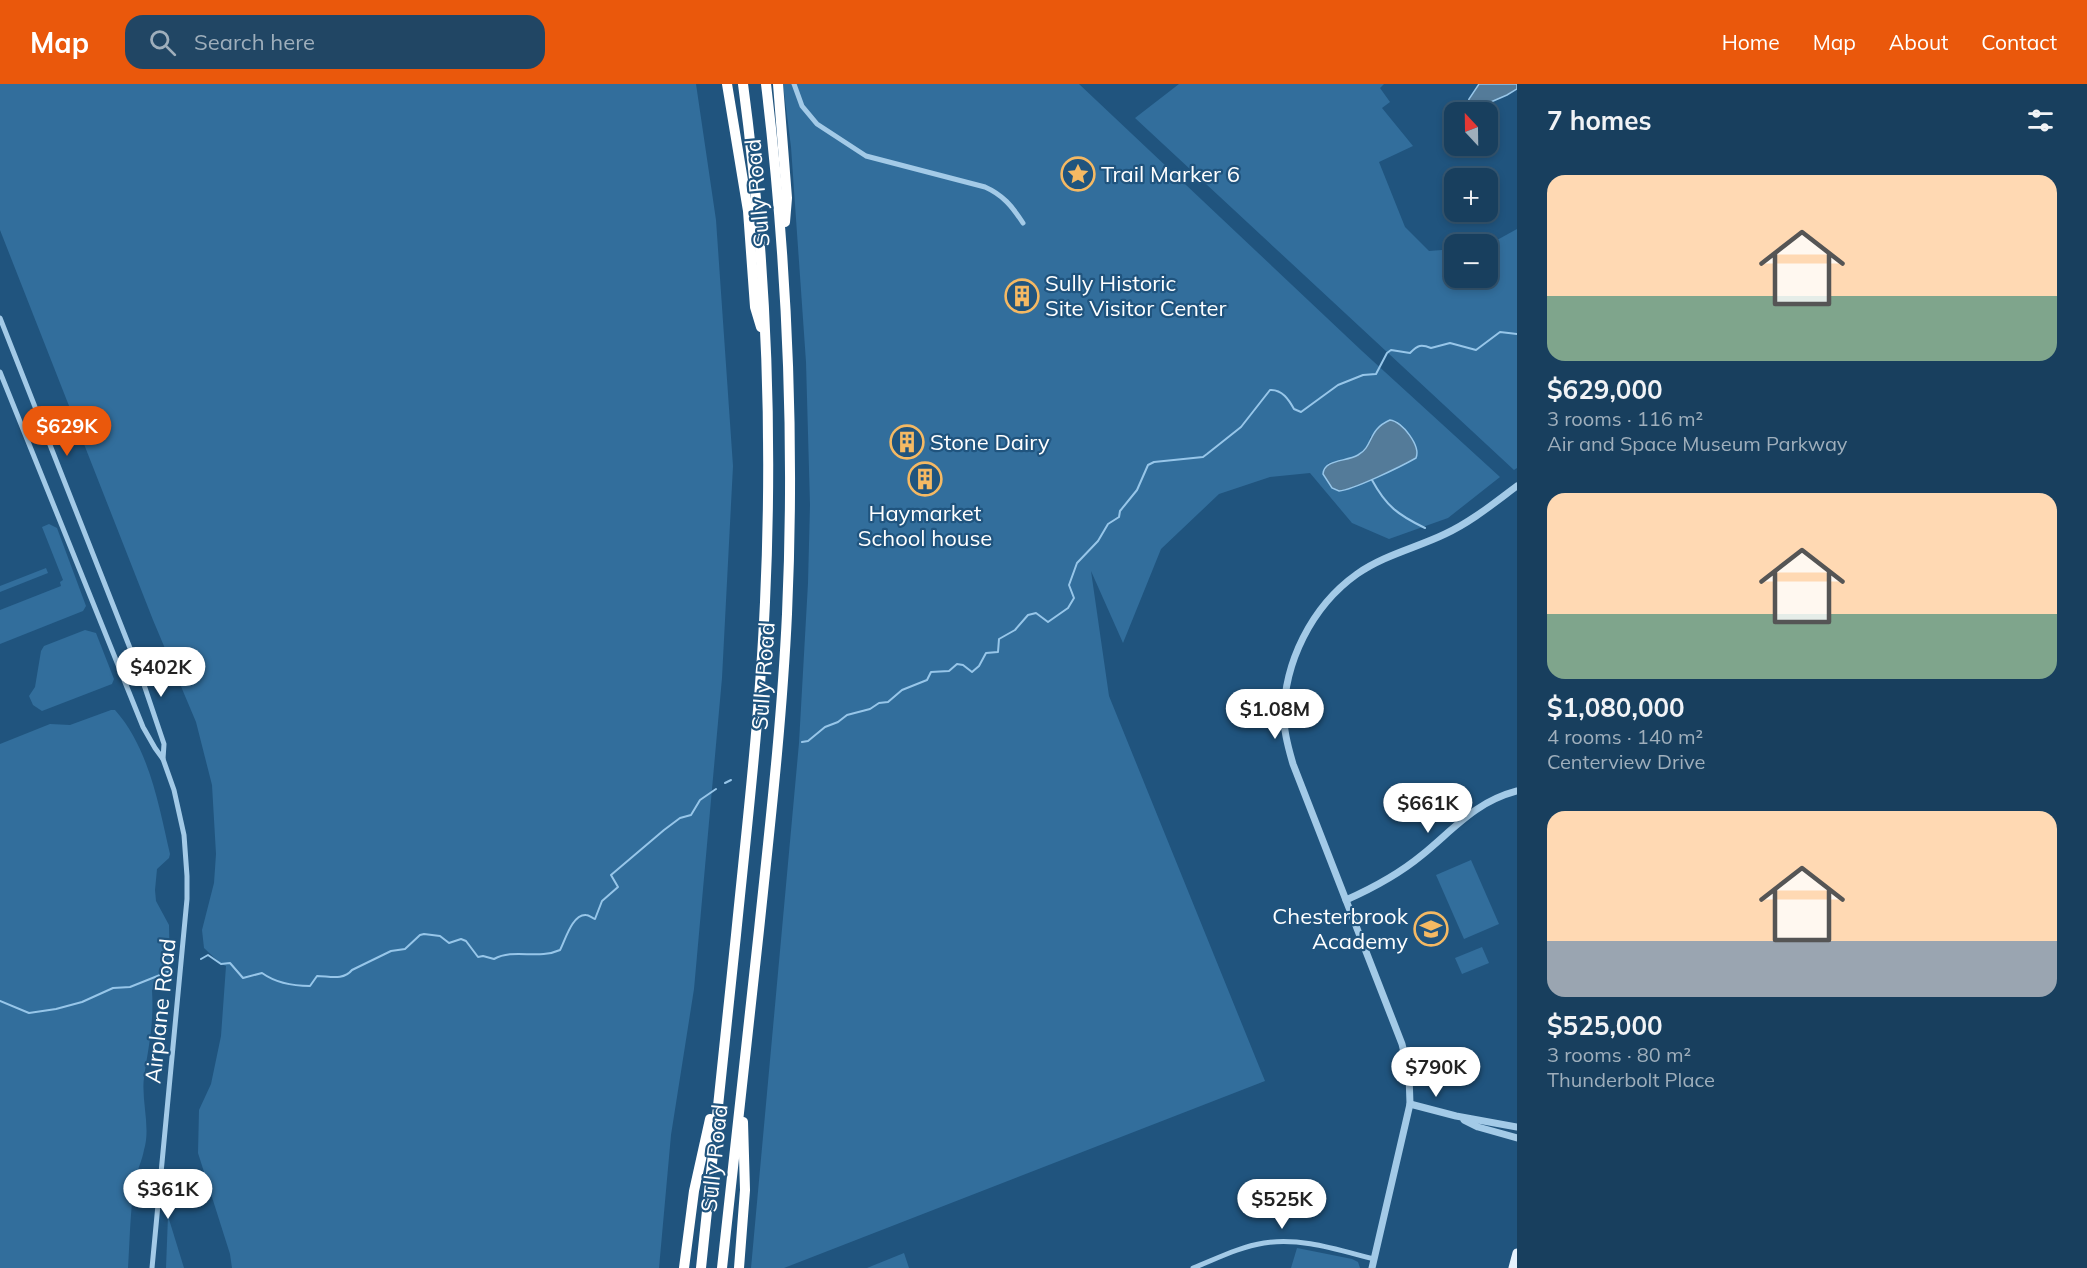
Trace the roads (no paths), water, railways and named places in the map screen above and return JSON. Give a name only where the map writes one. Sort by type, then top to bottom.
[{"type":"highway","points":[[727,84],[748,211],[755,307],[766,348]]},
{"type":"highway","name":"Sully Road","points":[[701,1268],[756,746],[768,493],[766,348],[756,205],[743,84]]},
{"type":"highway","name":"Sully Road","points":[[722,1268],[777,754],[787,604],[790,434],[783,255],[766,84]]},
{"type":"highway","points":[[778,84],[787,198],[783,255]]},
{"type":"highway","points":[[684,1268],[694,1191],[723,1057]]},
{"type":"highway","points":[[739,1268],[745,1190],[743,1074]]},
{"type":"main road","points":[[1514,1268],[1517,1253]]},
{"type":"street","points":[[794,84],[802,106],[817,124],[866,156],[996,193],[1007,201],[1023,223]]},
{"type":"street","name":"Airplane Road","points":[[0,318],[143,682],[164,744],[164,759],[177,800],[184,834],[187,899],[152,1268]]},
{"type":"street","name":"Airplane Road","points":[[0,372],[143,727],[154,748],[164,759]]},
{"type":"street","points":[[1372,1268],[1410,1104],[1409,1074],[1402,1044],[1293,764],[1284,720],[1290,669],[1304,633],[1336,593],[1358,573],[1390,556],[1457,528],[1517,486]]},
{"type":"street","points":[[1346,900],[1399,872],[1422,856],[1474,809],[1501,795],[1517,791]]},
{"type":"street","points":[[1410,1104],[1456,1116],[1517,1127]]},
{"type":"street","points":[[1456,1116],[1478,1127],[1517,1138]]},
{"type":"street","points":[[1193,1268],[1249,1246],[1279,1242],[1310,1244],[1374,1259]]},
{"type":"waterway","points":[[802,742],[808,741],[825,727],[838,722],[847,715],[888,702],[902,690],[927,680],[931,672],[949,671],[957,664],[963,665],[972,672],[979,666],[986,653],[998,652],[999,639],[1015,630],[1028,615],[1036,613],[1048,622],[1068,608],[1074,598],[1069,585],[1077,563],[1098,541],[1108,524],[1119,517],[1120,511],[1137,490],[1148,465],[1154,462],[1203,457],[1241,427],[1270,390],[1282,393],[1294,409],[1301,412],[1338,385],[1363,375],[1376,374],[1387,353],[1391,350],[1410,353],[1420,346],[1431,348],[1450,343],[1476,350],[1500,332],[1517,334]]},
{"type":"waterway","points":[[1372,480],[1382,497],[1394,509],[1425,528]]},
{"type":"waterway","points":[[725,783],[731,780]]},
{"type":"waterway","points":[[201,959],[208,955],[221,964],[230,963],[243,978],[262,973],[284,983],[310,986],[317,976],[344,976],[391,951],[405,949],[424,934],[440,936],[449,943],[461,939],[466,941],[478,957],[494,959],[510,954],[552,953],[560,950],[577,919],[586,915],[595,919],[602,901],[618,887],[611,875],[664,830],[680,818],[691,815],[700,800],[716,789]]},
{"type":"waterway","points":[[0,1001],[29,1013],[56,1009],[82,1002],[113,988],[130,987],[170,971]]},
{"type":"place","name":"Trail Marker 6","points":[[1078,174]]},
{"type":"place","name":"Sully Historic Site Visitor Center","points":[[1022,296]]},
{"type":"place","name":"Stone Dairy","points":[[907,442]]},
{"type":"place","name":"Haymarket School house","points":[[925,479]]},
{"type":"place","name":"Chesterbrook Academy","points":[[1431,929]]}]
